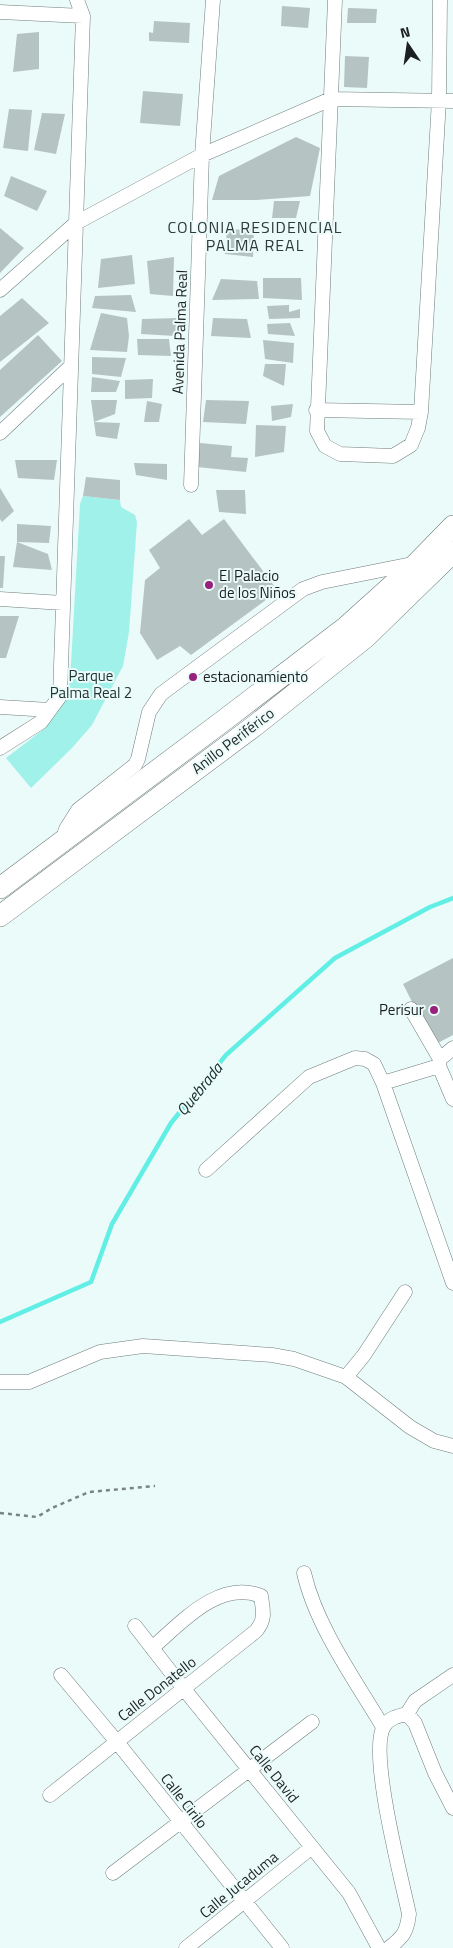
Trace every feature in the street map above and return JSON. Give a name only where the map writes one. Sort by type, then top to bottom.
[{"type":"highway","name":"Anillo Periférico","points":[[0,888],[228,718],[346,627],[416,564],[453,526]]},
{"type":"highway","name":"Anillo Periférico","points":[[0,916],[257,724],[366,637],[453,552]]},
{"type":"street","points":[[0,748],[41,722],[60,696],[83,16],[77,0]]},
{"type":"street","name":"Avenida Palma Real","points":[[191,485],[202,155],[213,0]]},
{"type":"street","points":[[335,0],[316,410],[317,431],[325,446],[340,454],[393,456],[411,445],[418,428],[421,412],[438,100],[440,0]]},
{"type":"street","points":[[0,12],[83,16]]},
{"type":"street","points":[[0,290],[76,222],[202,155],[331,99],[453,101]]},
{"type":"street","points":[[0,433],[71,366]]},
{"type":"street","points":[[316,410],[421,412]]},
{"type":"street","points":[[62,842],[66,829],[78,810],[135,765],[149,712],[160,694],[303,589],[322,582],[416,564]]},
{"type":"street","points":[[0,600],[63,603]]},
{"type":"street","points":[[0,707],[50,710]]},
{"type":"street","points":[[411,1009],[440,1062],[453,1099]]},
{"type":"street","points":[[383,1083],[440,1062],[453,1048]]},
{"type":"street","points":[[206,1170],[309,1077],[355,1058],[365,1059],[374,1064],[383,1083],[453,1283]]},
{"type":"street","points":[[346,1377],[364,1355],[405,1292]]},
{"type":"street","points":[[0,1382],[29,1382],[100,1352],[143,1346],[272,1354],[294,1359],[346,1377],[410,1427],[434,1441],[453,1446]]},
{"type":"street","points":[[304,1573],[308,1592],[326,1630],[383,1727],[380,1770],[409,1914],[407,1929],[400,1940],[388,1948]]},
{"type":"street","name":"Calle Donatello","points":[[50,1795],[256,1631],[262,1623],[261,1596],[246,1592],[218,1597],[199,1608],[152,1648]]},
{"type":"street","name":"Calle David","points":[[135,1626],[349,1893],[379,1948]]},
{"type":"street","name":"Calle Cirilo","points":[[61,1675],[282,1948]]},
{"type":"street","points":[[383,1727],[390,1719],[407,1714],[415,1701],[453,1675]]},
{"type":"street","points":[[407,1714],[415,1723],[435,1773],[453,1808]]},
{"type":"street","points":[[113,1873],[179,1821],[312,1722]]},
{"type":"street","name":"Calle Jucaduma","points":[[186,1948],[312,1847]]},
{"type":"path","points":[[0,1513],[37,1517],[52,1508],[89,1492],[155,1486]]},
{"type":"green space","name":"Parque Palma Real 2","points":[[83,496],[120,500],[121,507],[135,515],[137,522],[129,632],[123,666],[92,725],[72,748],[31,788],[6,758],[44,729],[61,705],[70,682],[80,504]]},
{"type":"building","points":[[282,6],[310,8],[308,28],[281,26]]},
{"type":"building","points":[[348,8],[377,9],[376,23],[347,23]]},
{"type":"building","points":[[154,21],[190,23],[189,43],[149,41],[149,32],[153,33]]},
{"type":"building","points":[[39,32],[39,69],[13,72],[17,34]]},
{"type":"building","points":[[345,56],[369,57],[367,88],[344,87]]},
{"type":"building","points":[[143,91],[183,94],[180,126],[140,123]]},
{"type":"building","points":[[9,109],[32,110],[28,151],[3,148]]},
{"type":"building","points":[[42,113],[65,114],[56,154],[34,150]]},
{"type":"building","points":[[296,137],[320,148],[310,196],[257,200],[212,200],[219,176]]},
{"type":"building","points":[[11,176],[47,191],[37,211],[4,196]]},
{"type":"building","points":[[274,201],[300,201],[296,218],[272,218]]},
{"type":"building","points":[[0,228],[24,248],[0,273]]},
{"type":"building","points":[[254,229],[253,257],[225,254],[227,230]]},
{"type":"building","points":[[132,255],[135,284],[98,288],[101,259]]},
{"type":"building","points":[[174,257],[173,296],[150,294],[147,261]]},
{"type":"building","points":[[263,278],[301,278],[302,300],[263,298]]},
{"type":"building","points":[[221,279],[257,281],[259,299],[212,300]]},
{"type":"building","points":[[131,295],[136,312],[92,308],[95,296]]},
{"type":"building","points":[[22,298],[49,323],[0,362],[0,316]]},
{"type":"building","points":[[289,305],[289,312],[300,309],[300,318],[269,319],[267,306]]},
{"type":"building","points":[[101,313],[127,318],[129,336],[127,352],[90,350]]},
{"type":"building","points":[[178,318],[176,336],[141,334],[142,319]]},
{"type":"building","points":[[213,318],[247,319],[251,338],[211,336]]},
{"type":"building","points":[[290,323],[295,336],[268,334],[267,324]]},
{"type":"building","points":[[38,335],[62,361],[0,417],[0,370]]},
{"type":"building","points":[[137,339],[169,339],[171,356],[138,355]]},
{"type":"building","points":[[263,340],[294,343],[293,363],[265,359]]},
{"type":"building","points":[[92,357],[126,358],[121,377],[92,374]]},
{"type":"building","points":[[265,364],[286,364],[284,386],[263,376]]},
{"type":"building","points":[[92,377],[120,381],[116,392],[91,392]]},
{"type":"building","points":[[153,379],[152,398],[125,399],[125,380]]},
{"type":"building","points":[[91,400],[117,400],[115,414],[94,422]]},
{"type":"building","points":[[206,400],[249,401],[246,424],[203,422]]},
{"type":"building","points":[[147,401],[162,404],[159,422],[144,422]]},
{"type":"building","points":[[293,404],[291,417],[272,421],[271,406]]},
{"type":"building","points":[[94,422],[120,423],[117,439],[96,436]]},
{"type":"building","points":[[256,425],[286,426],[284,452],[255,457]]},
{"type":"building","points":[[200,443],[232,446],[231,457],[248,458],[246,472],[197,467]]},
{"type":"building","points":[[15,460],[57,460],[54,480],[18,478]]},
{"type":"building","points":[[134,463],[167,464],[167,480],[136,475]]},
{"type":"building","points":[[86,477],[120,480],[120,500],[83,496]]},
{"type":"building","points":[[0,488],[14,511],[2,522],[0,519]]},
{"type":"building","points":[[216,490],[245,490],[246,514],[219,512]]},
{"type":"building","name":"El Palacio de los Niños","points":[[189,519],[202,535],[224,519],[278,591],[191,655],[180,646],[157,660],[140,633],[145,580],[160,568],[149,550]]},
{"type":"building","points":[[17,524],[51,526],[49,543],[17,542]]},
{"type":"building","points":[[17,542],[48,554],[52,570],[13,567]]},
{"type":"building","points":[[0,556],[5,556],[3,588],[0,588]]},
{"type":"building","points":[[0,616],[19,616],[6,658],[0,658]]},
{"type":"building","name":"Perisur","points":[[453,958],[453,1035],[434,1045],[403,984]]},
{"type":"waterway","name":"Quebrada","points":[[0,1322],[91,1282],[112,1224],[171,1123],[226,1055],[335,958],[430,907],[453,898]]},
{"type":"place","name":"El Palacio de los Niños","points":[[209,585]]},
{"type":"place","name":"estacionamiento","points":[[193,677]]},
{"type":"place","name":"Perisur","points":[[434,1010]]},
{"type":"district","name":"COLONIA RESIDENCIAL PALMA REAL","points":[[255,236]]}]
